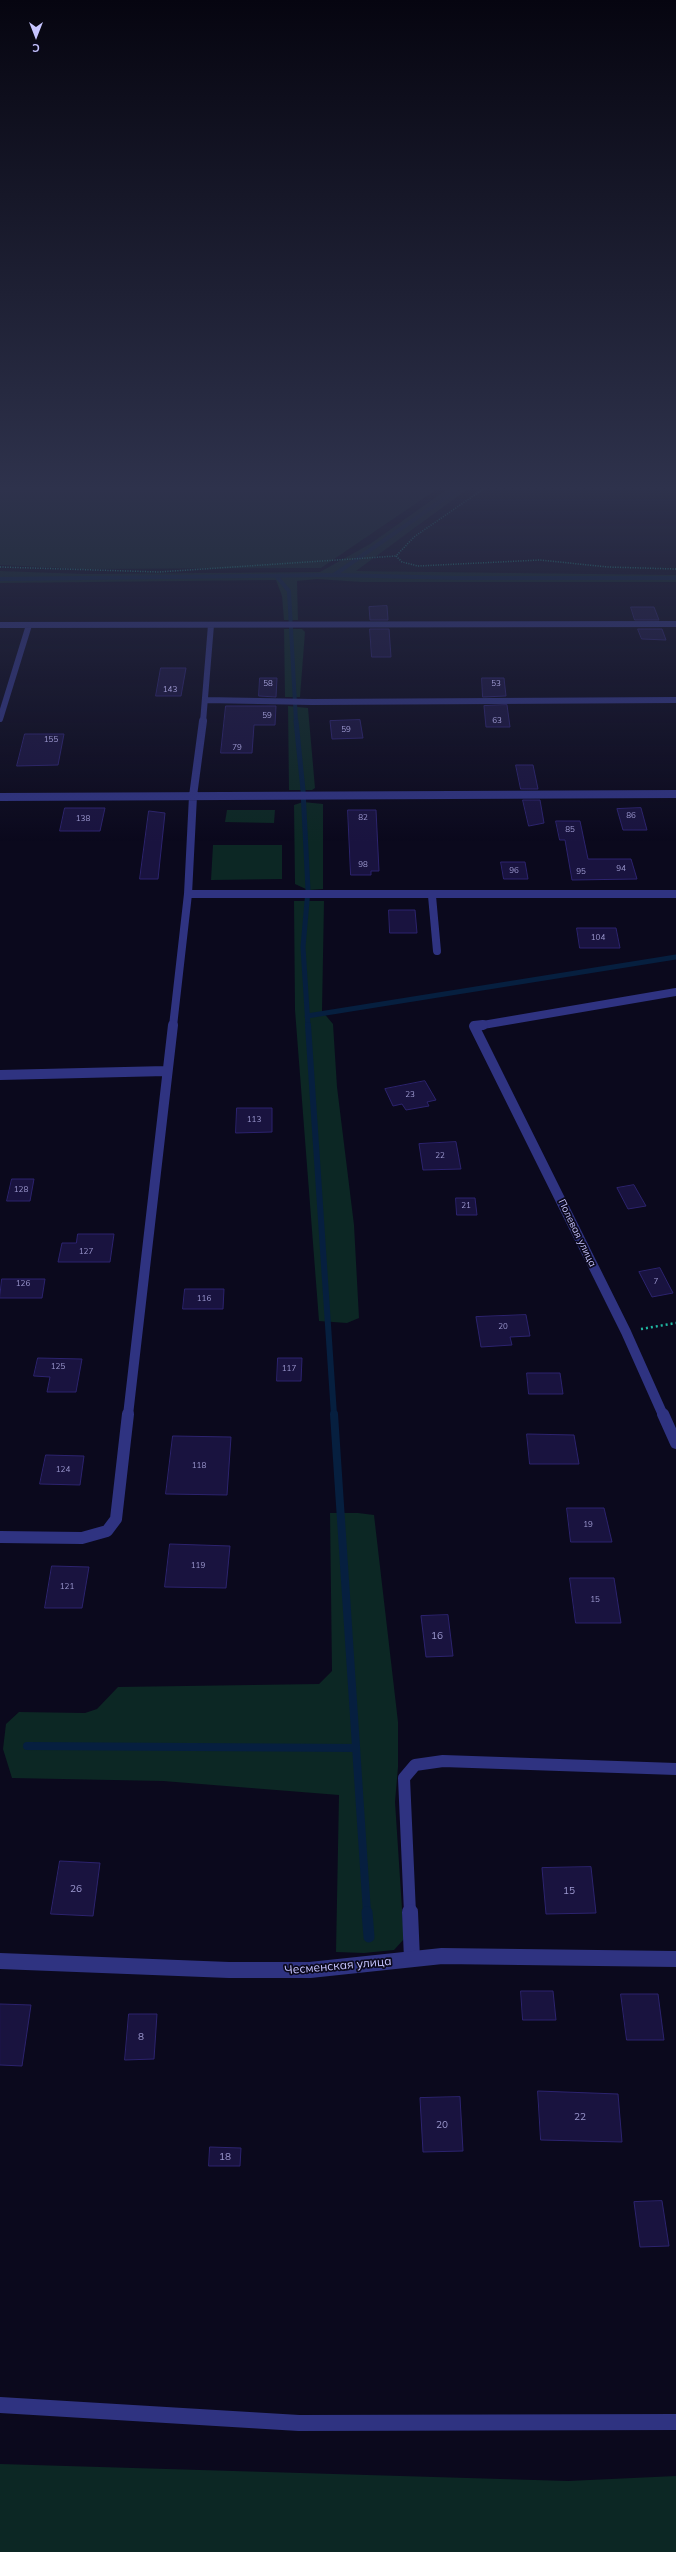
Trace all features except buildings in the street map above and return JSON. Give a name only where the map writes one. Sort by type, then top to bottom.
[{"type":"street","points":[[0,625],[676,624]]},
{"type":"street","points":[[0,719],[29,625]]},
{"type":"street","points":[[0,1537],[82,1538],[107,1531],[116,1519],[166,1071],[188,894],[193,796],[206,700],[211,625]]},
{"type":"street","points":[[206,700],[312,702],[676,700]]},
{"type":"street","points":[[0,797],[676,794]]},
{"type":"street","points":[[188,894],[432,896],[676,894]]},
{"type":"street","points":[[432,896],[437,951]]},
{"type":"street","name":"Полевая улица","points":[[676,992],[474,1026],[626,1332],[676,1443]]},
{"type":"street","points":[[0,1075],[166,1071]]},
{"type":"street","points":[[412,1960],[404,1778],[415,1765],[444,1761],[676,1769]]},
{"type":"street","name":"Чесменская улица","points":[[0,1961],[228,1970],[310,1970],[442,1956],[676,1959]]},
{"type":"street","points":[[0,2405],[299,2423],[676,2422]]},
{"type":"path","points":[[626,1332],[676,1323]]},
{"type":"green space","points":[[283,604],[298,604],[298,620],[284,620]]},
{"type":"green space","points":[[284,629],[302,629],[305,632],[300,697],[285,697]]},
{"type":"green space","points":[[288,706],[308,708],[315,788],[312,790],[289,790]]},
{"type":"green space","points":[[303,802],[323,804],[323,889],[308,890],[295,884],[294,805]]},
{"type":"green space","points":[[227,810],[275,810],[274,823],[225,822]]},
{"type":"green space","points":[[213,845],[282,845],[282,879],[211,880]]},
{"type":"green space","points":[[294,901],[324,901],[322,1011],[333,1024],[337,1087],[354,1225],[359,1318],[347,1323],[319,1321],[295,1010]]},
{"type":"green space","points":[[330,1513],[358,1513],[374,1515],[398,1722],[398,1767],[395,1802],[404,1939],[394,1950],[364,1953],[336,1952],[339,1795],[163,1781],[12,1778],[3,1749],[6,1724],[19,1712],[85,1713],[97,1709],[118,1687],[319,1684],[332,1671]]},
{"type":"green space","points":[[0,2464],[568,2481],[676,2476],[676,2552],[0,2552]]},
{"type":"waterway","points":[[290,604],[296,722]]},
{"type":"waterway","points":[[296,721],[303,790],[308,890],[303,947],[307,1016]]},
{"type":"waterway","points":[[307,1016],[676,957]]},
{"type":"waterway","points":[[307,1016],[308,1026]]},
{"type":"waterway","points":[[308,1025],[334,1415]]},
{"type":"waterway","points":[[334,1414],[367,1913]]},
{"type":"waterway","points":[[27,1746],[356,1748]]},
{"type":"waterway","points":[[367,1912],[369,1937]]}]
